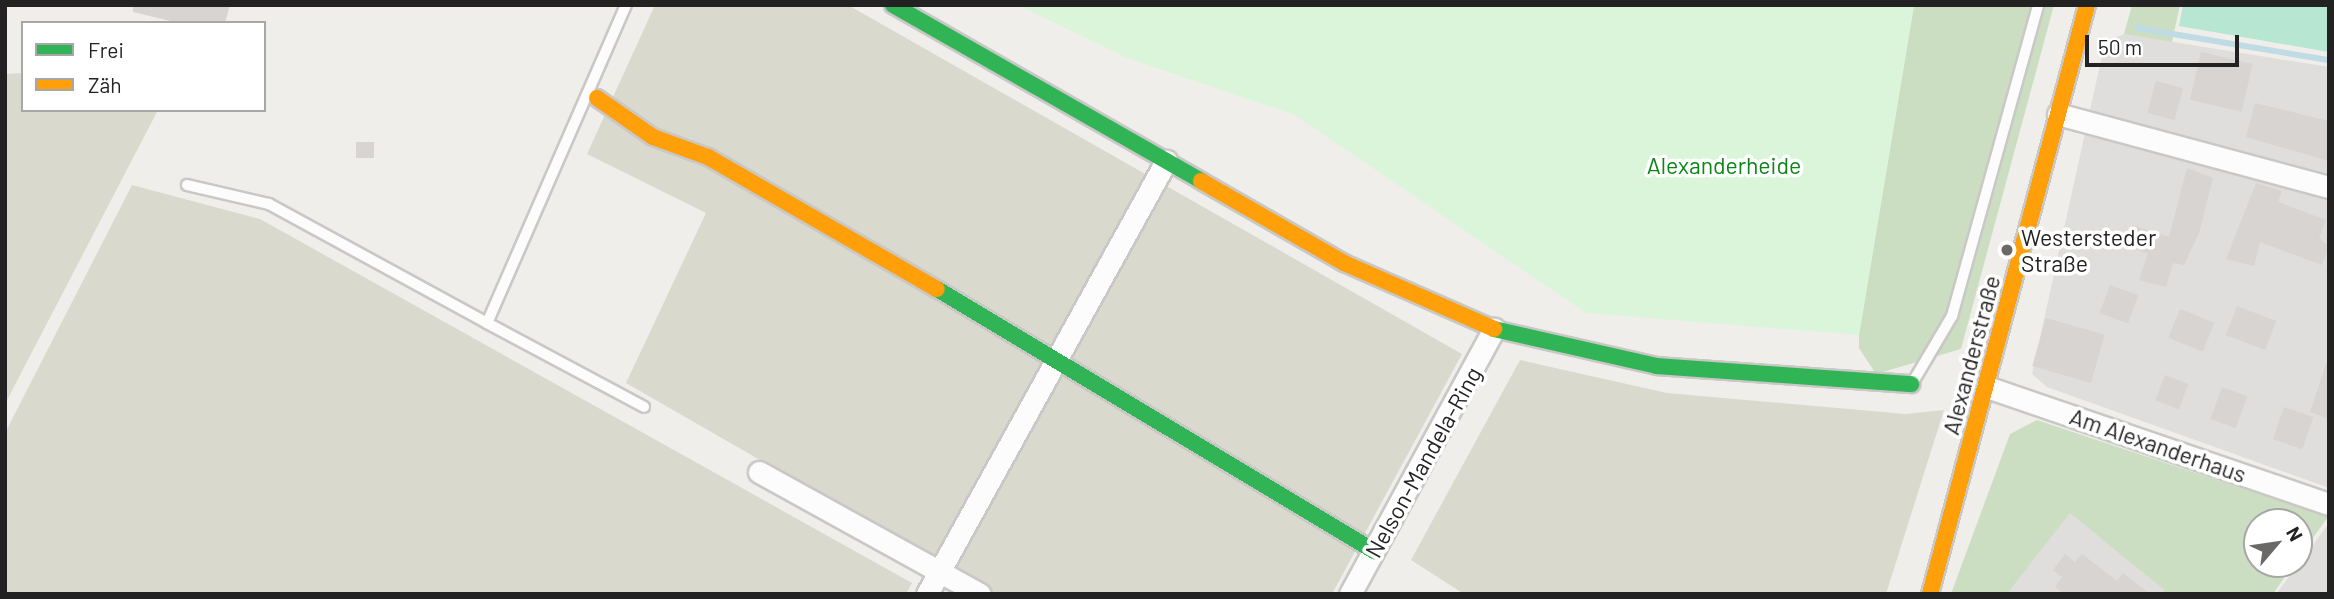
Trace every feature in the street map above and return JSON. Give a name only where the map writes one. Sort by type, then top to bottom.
[{"type":"street","points":[[893,5],[1344,262],[1494,329],[1657,366],[1911,384]]},
{"type":"street","name":"Alexanderstraße","points":[[1930,594],[2087,5]]},
{"type":"street","points":[[597,98],[653,137],[709,157],[1057,359],[1374,551]]},
{"type":"street","points":[[2057,114],[2329,187]]},
{"type":"street","points":[[927,594],[1166,162]]},
{"type":"street","name":"Nelson-Mandela-Ring","points":[[1350,594],[1494,329]]},
{"type":"street","name":"Am Alexanderhaus","points":[[1987,387],[2329,504]]},
{"type":"street","points":[[759,472],[980,594]]},
{"type":"lane","points":[[487,323],[626,5]]},
{"type":"lane","points":[[1911,384],[1928,366],[1952,316],[2038,5]]},
{"type":"lane","points":[[187,185],[269,204],[643,407]]},
{"type":"shaded area","points":[[655,5],[848,5],[1462,354],[1332,594],[994,594],[626,383],[706,213],[587,154]]},
{"type":"shaded area","points":[[2124,34],[2329,67],[2329,488],[2047,387],[2032,374],[2105,42]]},
{"type":"shaded area","points":[[21,73],[21,112],[157,112],[5,404],[5,74]]},
{"type":"shaded area","points":[[132,185],[260,219],[912,583],[906,594],[5,594],[5,433]]},
{"type":"shaded area","points":[[1520,360],[1667,393],[1906,414],[1944,410],[1886,594],[1464,594],[1411,560]]},
{"type":"shaded area","points":[[2070,512],[2164,590],[2161,594],[2007,594]]},
{"type":"shaded area","points":[[2329,523],[2329,594],[2276,594],[2288,578],[2313,578],[2313,545]]},
{"type":"green space","name":"Alexanderheide","points":[[1018,5],[1914,5],[1859,335],[1586,313],[1295,115],[1127,58]]},
{"type":"green space","points":[[1914,5],[2054,5],[1961,349],[1876,374],[1859,348],[1859,335]]},
{"type":"green space","points":[[2132,5],[2180,5],[2172,42],[2124,34]]},
{"type":"green space","points":[[2183,5],[2329,5],[2329,52],[2179,26]]},
{"type":"green space","points":[[2037,420],[2301,508],[2243,508],[2243,578],[2284,578],[2273,594],[2161,594],[2164,590],[2070,513],[2007,594],[1951,594],[2010,434]]},
{"type":"green space","points":[[2313,512],[2328,517],[2313,538]]},
{"type":"building","points":[[133,5],[230,5],[226,21],[171,21],[133,12]]},
{"type":"building","points":[[2201,52],[2253,64],[2242,112],[2190,100]]},
{"type":"building","points":[[2156,81],[2183,88],[2175,120],[2147,113]]},
{"type":"building","points":[[2255,103],[2329,121],[2329,161],[2246,137]]},
{"type":"building","points":[[356,142],[374,142],[374,158],[356,158]]},
{"type":"building","points":[[2187,168],[2213,178],[2199,233],[2184,265],[2173,263],[2166,287],[2139,280],[2148,253],[2124,246],[2132,225],[2169,237]]},
{"type":"building","points":[[2256,183],[2282,191],[2278,202],[2326,220],[2319,238],[2329,247],[2322,265],[2260,242],[2254,266],[2226,259]]},
{"type":"building","points":[[2110,285],[2138,295],[2128,323],[2100,313]]},
{"type":"building","points":[[2237,306],[2276,321],[2265,350],[2226,335]]},
{"type":"building","points":[[2180,309],[2214,323],[2203,352],[2168,338]]},
{"type":"building","points":[[2046,318],[2105,335],[2091,383],[2032,366]]},
{"type":"building","points":[[2326,364],[2329,365],[2329,419],[2310,412]]},
{"type":"building","points":[[2165,375],[2188,384],[2179,409],[2155,400]]},
{"type":"building","points":[[2222,387],[2247,396],[2236,428],[2210,419]]},
{"type":"building","points":[[2284,407],[2313,417],[2302,449],[2273,439]]},
{"type":"building","points":[[2065,554],[2075,562],[2082,554],[2117,581],[2123,573],[2150,594],[2064,594],[2055,587],[2062,577],[2053,570]]},
{"type":"waterway","points":[[2137,28],[2329,60]]},
{"type":"traffic: fast","points":[[893,5],[1201,181]]},
{"type":"traffic: fast","points":[[937,289],[1374,551]]},
{"type":"traffic: fast","points":[[1494,329],[1657,366],[1911,384]]},
{"type":"traffic: slow","points":[[1930,594],[2087,5]]},
{"type":"traffic: slow","points":[[597,98],[653,137],[708,157],[937,289]]},
{"type":"traffic: slow","points":[[1201,181],[1344,263],[1494,329]]},
{"type":"place","name":"Westersteder Straße","points":[[2007,250]]}]
